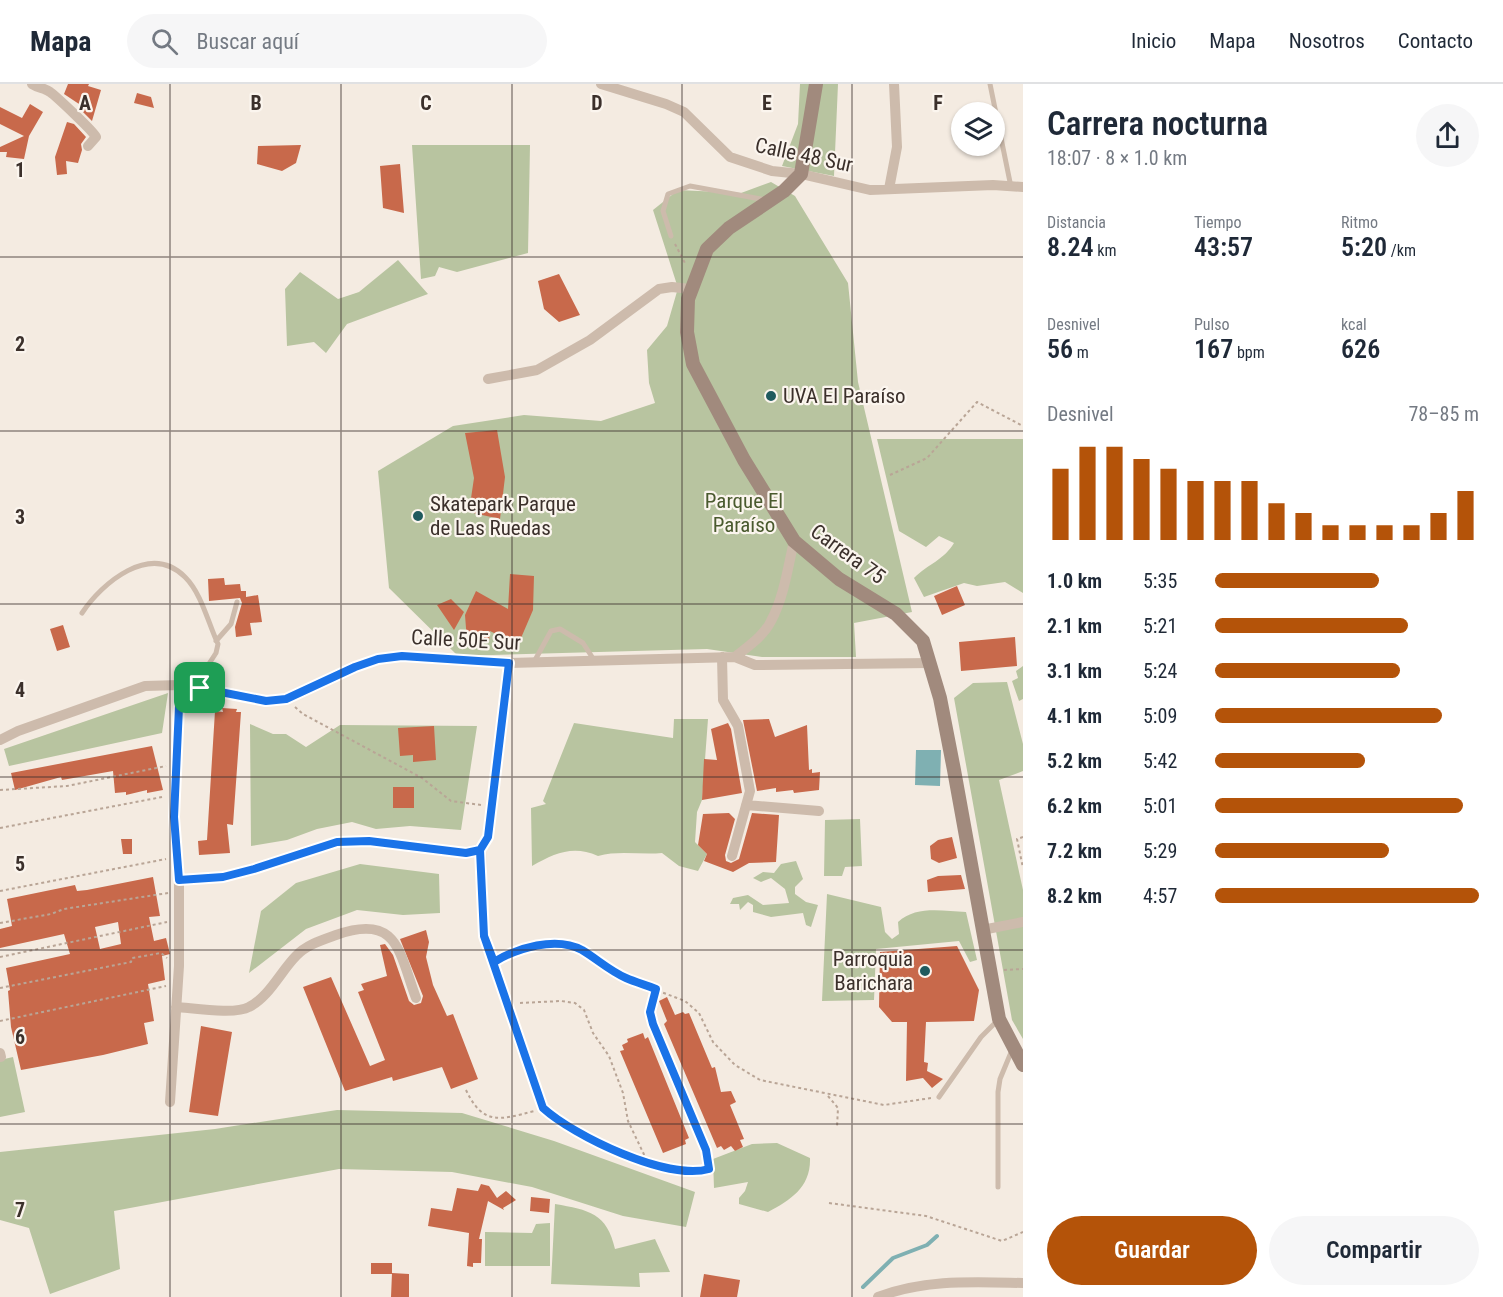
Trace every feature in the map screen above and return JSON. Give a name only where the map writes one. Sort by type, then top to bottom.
[{"type":"street","points":[[32,84],[49,90],[64,107],[93,130],[96,137],[88,146]]},
{"type":"street","name":"Calle 48 Sur","points":[[601,84],[666,104],[684,112],[730,158],[772,171],[801,174],[870,190],[1023,187]]},
{"type":"street","points":[[801,174],[816,84]]},
{"type":"street","points":[[889,189],[897,147],[894,84]]},
{"type":"street","name":"Carrera 75","points":[[801,174],[771,200],[729,228],[708,249],[692,285],[687,332],[693,364],[744,460],[794,540],[831,573],[896,614],[923,641],[954,770],[999,1019],[1023,1065]]},
{"type":"street","points":[[488,379],[537,369],[590,340],[659,289],[692,285]]},
{"type":"street","points":[[735,657],[756,640],[771,623],[794,540]]},
{"type":"street","name":"Calle 50E Sur","points":[[0,740],[18,731],[145,686],[180,685],[266,701],[286,699],[355,667],[378,659],[402,656],[509,663],[735,657],[755,665],[930,663]]},
{"type":"street","points":[[722,657],[723,700],[738,726],[750,791],[732,856]]},
{"type":"street","points":[[509,663],[488,837],[480,850],[484,936],[543,1108]]},
{"type":"street","points":[[170,1102],[179,957],[179,880],[174,795],[180,685]]},
{"type":"street","points":[[746,805],[819,811]]},
{"type":"street","points":[[179,880],[223,877],[337,842],[369,841],[466,853],[480,850]]},
{"type":"street","points":[[982,930],[1023,922]]},
{"type":"street","points":[[176,1007],[249,1008],[259,1000],[297,954],[306,948],[352,929],[374,928],[387,932],[396,944],[416,999]]},
{"type":"street","points":[[878,1297],[901,1288],[945,1282],[1023,1283]]},
{"type":"lane","points":[[990,84],[1011,187]]},
{"type":"lane","points":[[671,236],[663,211],[668,194],[690,186],[771,200]]},
{"type":"lane","points":[[82,613],[102,589],[127,571],[146,564],[158,565],[185,577],[198,599],[216,640],[216,653],[201,676],[200,688]]},
{"type":"lane","points":[[216,640],[231,624],[237,602]]},
{"type":"lane","points":[[534,662],[551,631],[560,629],[583,644],[594,660]]},
{"type":"lane","points":[[939,1097],[981,1037],[999,1019]]},
{"type":"lane","points":[[998,1187],[998,1092],[1000,1079],[1013,1048]]},
{"type":"path","points":[[671,236],[692,285]]},
{"type":"path","points":[[890,475],[927,458],[977,402],[1023,426]]},
{"type":"path","points":[[286,699],[303,714],[422,778],[451,801],[492,806]]},
{"type":"path","points":[[0,790],[67,786],[175,765]]},
{"type":"path","points":[[0,828],[174,795]]},
{"type":"path","points":[[1023,837],[1017,839],[1023,868]]},
{"type":"path","points":[[0,891],[178,857]]},
{"type":"path","points":[[0,923],[17,922],[74,907],[179,891]]},
{"type":"path","points":[[0,957],[179,920]]},
{"type":"path","points":[[494,962],[509,953],[530,947],[563,944],[581,950],[624,978],[685,1001],[699,1013],[713,1042],[735,1065],[760,1080],[828,1096],[884,1105],[939,1097]]},
{"type":"path","points":[[0,988],[131,963],[132,958],[152,953],[161,953],[166,958],[179,957]]},
{"type":"path","points":[[989,971],[1023,969]]},
{"type":"path","points":[[0,1021],[177,984]]},
{"type":"path","points":[[466,1090],[472,1103],[485,1115],[505,1119],[543,1108],[561,1125],[649,1165],[697,1172],[709,1169],[706,1150],[653,1024],[650,1012],[656,989]]},
{"type":"path","points":[[508,1005],[548,1000],[575,1003],[584,1010],[593,1033],[609,1056],[623,1093],[628,1121],[649,1165]]},
{"type":"path","points":[[828,1096],[838,1108],[837,1126]]},
{"type":"path","points":[[829,1203],[926,1216],[1002,1241],[1023,1232]]},
{"type":"green space","points":[[800,84],[838,84],[834,176],[782,166],[798,124]]},
{"type":"green space","points":[[412,145],[530,145],[528,253],[457,272],[439,267],[435,276],[421,279]]},
{"type":"green space","name":"Parque El Paraíso","points":[[771,182],[795,196],[848,283],[858,382],[912,612],[854,623],[856,657],[762,657],[707,649],[458,656],[389,588],[378,471],[453,426],[524,415],[601,421],[655,403],[649,383],[647,350],[667,326],[678,288],[653,210],[678,190],[741,193]]},
{"type":"green space","points":[[398,260],[428,294],[347,324],[326,353],[314,342],[287,346],[285,289],[300,272],[338,299],[359,292]]},
{"type":"green space","points":[[877,439],[1023,439],[1023,593],[1005,582],[977,586],[964,583],[924,597],[914,578],[945,554],[954,543],[939,536],[926,547],[899,531]]},
{"type":"green space","points":[[1023,666],[1023,699],[1019,701],[1012,681],[1018,678],[1016,671]]},
{"type":"green space","points":[[1007,682],[1023,744],[1023,771],[999,780],[1023,890],[1023,1039],[1012,1020],[954,698],[973,683]]},
{"type":"green space","points":[[168,693],[162,733],[9,766],[4,749]]},
{"type":"green space","points":[[674,719],[708,719],[702,800],[697,812],[695,842],[707,854],[698,871],[679,866],[662,853],[614,853],[598,856],[572,851],[548,857],[532,866],[531,808],[546,804],[543,801],[574,723],[673,738]]},
{"type":"green space","points":[[250,724],[273,734],[286,734],[306,747],[340,725],[477,726],[461,830],[410,826],[376,829],[352,822],[317,829],[287,840],[251,846]]},
{"type":"green space","points":[[860,819],[862,866],[845,867],[842,876],[824,876],[825,820]]},
{"type":"green space","points":[[796,861],[803,879],[795,887],[795,894],[806,902],[818,905],[811,927],[806,925],[803,913],[771,917],[753,912],[753,905],[748,902],[740,910],[739,904],[730,904],[733,898],[748,895],[763,905],[789,903],[785,889],[771,878],[761,882],[753,878],[763,872],[774,873],[781,864]]},
{"type":"green space","points":[[360,864],[439,874],[440,913],[403,915],[357,910],[306,929],[249,973],[261,911],[296,883]]},
{"type":"green space","points":[[827,894],[881,907],[885,932],[892,939],[899,934],[898,922],[913,913],[930,910],[966,912],[977,960],[970,962],[959,941],[876,949],[874,1000],[822,1001]]},
{"type":"green space","points":[[13,1057],[25,1112],[0,1117],[0,1060]]},
{"type":"green space","points":[[337,1110],[462,1113],[554,1141],[695,1192],[686,1227],[623,1216],[532,1187],[452,1172],[339,1169],[114,1211],[120,1269],[50,1294],[29,1228],[0,1220],[0,1152],[215,1129]]},
{"type":"green space","points":[[777,1143],[810,1158],[807,1177],[803,1185],[784,1203],[768,1212],[739,1204],[739,1198],[748,1182],[714,1188],[713,1159],[752,1144]]},
{"type":"green space","points":[[555,1204],[578,1208],[595,1215],[607,1228],[615,1249],[655,1239],[670,1272],[639,1273],[640,1287],[551,1284]]},
{"type":"green space","points":[[550,1223],[550,1266],[485,1266],[485,1232],[532,1233],[536,1224]]},
{"type":"water","points":[[916,750],[941,750],[940,786],[915,785]]},
{"type":"building","points":[[68,84],[89,84],[88,86],[101,90],[92,121],[81,110],[82,106],[64,94]]},
{"type":"building","points":[[137,93],[151,97],[154,108],[134,103]]},
{"type":"building","points":[[30,104],[43,112],[29,136],[24,159],[6,157],[7,152],[0,152],[0,147],[24,136],[0,124],[0,107],[22,118]]},
{"type":"building","points":[[67,122],[74,124],[86,137],[81,144],[82,150],[78,163],[66,161],[67,174],[57,175],[55,157]]},
{"type":"building","points":[[301,145],[296,163],[282,171],[257,164],[258,146]]},
{"type":"building","points":[[400,164],[404,213],[383,208],[380,166]]},
{"type":"building","points":[[559,274],[580,315],[559,322],[544,309],[538,281]]},
{"type":"building","points":[[497,430],[505,477],[500,519],[469,512],[474,478],[465,433]]},
{"type":"building","points":[[510,574],[534,576],[533,610],[518,645],[490,631],[489,641],[467,641],[465,615],[476,591],[508,609]]},
{"type":"building","points":[[224,578],[225,585],[240,584],[241,591],[246,591],[246,597],[258,595],[262,622],[250,623],[252,635],[236,637],[235,627],[242,603],[240,598],[209,601],[208,579]]},
{"type":"building","points":[[957,586],[965,605],[942,615],[934,596]]},
{"type":"building","points":[[451,599],[464,612],[454,630],[437,605]]},
{"type":"building","points":[[63,625],[70,647],[57,651],[50,629]]},
{"type":"building","points":[[1015,637],[1017,666],[961,671],[959,642]]},
{"type":"building","points":[[222,708],[237,709],[236,712],[241,712],[233,825],[227,824],[230,853],[199,855],[198,841],[207,840],[215,711],[223,712]]},
{"type":"building","points":[[769,719],[775,737],[807,725],[809,770],[812,769],[812,773],[820,772],[819,790],[794,793],[793,790],[776,792],[776,788],[757,791],[743,720]]},
{"type":"building","points":[[728,723],[742,793],[702,800],[704,759],[717,760],[711,729]]},
{"type":"building","points":[[434,726],[436,760],[413,762],[413,755],[400,756],[398,728]]},
{"type":"building","points":[[152,746],[163,790],[147,793],[147,790],[126,795],[126,792],[115,793],[113,771],[62,780],[61,777],[15,790],[11,773]]},
{"type":"building","points":[[393,787],[414,787],[414,808],[393,808]]},
{"type":"building","points":[[729,813],[735,819],[725,855],[726,861],[731,863],[739,859],[752,813],[779,815],[776,862],[749,863],[733,872],[704,861],[707,854],[698,845],[703,814]]},
{"type":"building","points":[[952,837],[957,858],[939,863],[931,859],[930,846],[938,840]]},
{"type":"building","points":[[121,839],[132,839],[132,854],[123,854]]},
{"type":"building","points":[[961,875],[965,889],[928,892],[927,880],[938,876]]},
{"type":"building","points":[[153,877],[160,916],[149,917],[154,941],[166,938],[170,954],[162,956],[165,980],[148,984],[154,1021],[144,1023],[148,1044],[21,1070],[11,1027],[8,991],[10,990],[6,968],[70,954],[64,934],[0,948],[0,929],[12,926],[7,899],[75,885],[77,891]],"holes":[[[118,922],[121,944],[100,949],[95,927]]]},
{"type":"building","points":[[426,930],[429,942],[426,957],[433,985],[447,1016],[453,1014],[478,1079],[451,1089],[442,1067],[393,1081],[392,1077],[345,1091],[303,987],[331,977],[370,1066],[385,1060],[358,992],[364,990],[361,984],[387,976],[380,945],[385,944],[393,955],[409,1001],[414,1005],[421,1003],[423,996],[400,939]]},
{"type":"building","name":"Parroquia Barichara","points":[[957,946],[979,990],[974,1021],[926,1022],[924,1062],[928,1063],[927,1071],[943,1079],[932,1088],[923,1078],[906,1081],[907,1022],[892,1022],[879,1007],[880,952]]},
{"type":"building","points":[[667,997],[675,1015],[683,1012],[689,1013],[712,1068],[715,1067],[721,1092],[731,1091],[736,1102],[730,1105],[744,1139],[740,1140],[743,1147],[735,1151],[731,1146],[724,1150],[721,1146],[717,1148],[664,1024],[667,1021],[659,1001]]},
{"type":"building","points":[[201,1026],[232,1032],[218,1116],[189,1112]]},
{"type":"building","points":[[643,1033],[645,1039],[648,1037],[689,1138],[685,1140],[686,1144],[663,1153],[620,1051],[624,1050],[622,1045],[628,1042],[627,1039]]},
{"type":"building","points":[[481,1184],[489,1186],[497,1198],[506,1191],[516,1200],[503,1208],[504,1210],[488,1201],[479,1239],[482,1239],[481,1263],[473,1263],[473,1267],[467,1266],[469,1233],[428,1226],[431,1208],[452,1211],[457,1188],[478,1191]]},
{"type":"building","points":[[531,1197],[550,1199],[549,1213],[530,1211]]},
{"type":"building","points":[[371,1263],[392,1263],[392,1274],[371,1274]]},
{"type":"building","points":[[392,1273],[409,1274],[409,1297],[391,1297]]},
{"type":"building","points":[[704,1274],[740,1280],[737,1297],[700,1297]]},
{"type":"waterway","points":[[863,1287],[893,1258],[927,1245],[937,1236]]},
{"type":"place","name":"UVA El Paraíso","points":[[771,396]]},
{"type":"place","name":"Skatepark Parque de Las Ruedas","points":[[418,516]]},
{"type":"place","name":"Parroquia Barichara","points":[[925,971]]},
{"type":"route","points":[[200,688],[180,685],[175,752],[174,817],[179,880],[223,877],[337,842],[369,841],[466,853],[480,850],[484,936],[494,962],[509,953],[530,947],[563,944],[581,950],[624,978],[656,989],[650,1012],[653,1024],[706,1150],[709,1169],[697,1172],[676,1171],[649,1165],[561,1125],[543,1108],[484,936],[483,898],[480,850],[488,837],[509,663],[450,661],[402,656],[378,659],[355,667],[286,699],[266,701],[200,688]]}]
